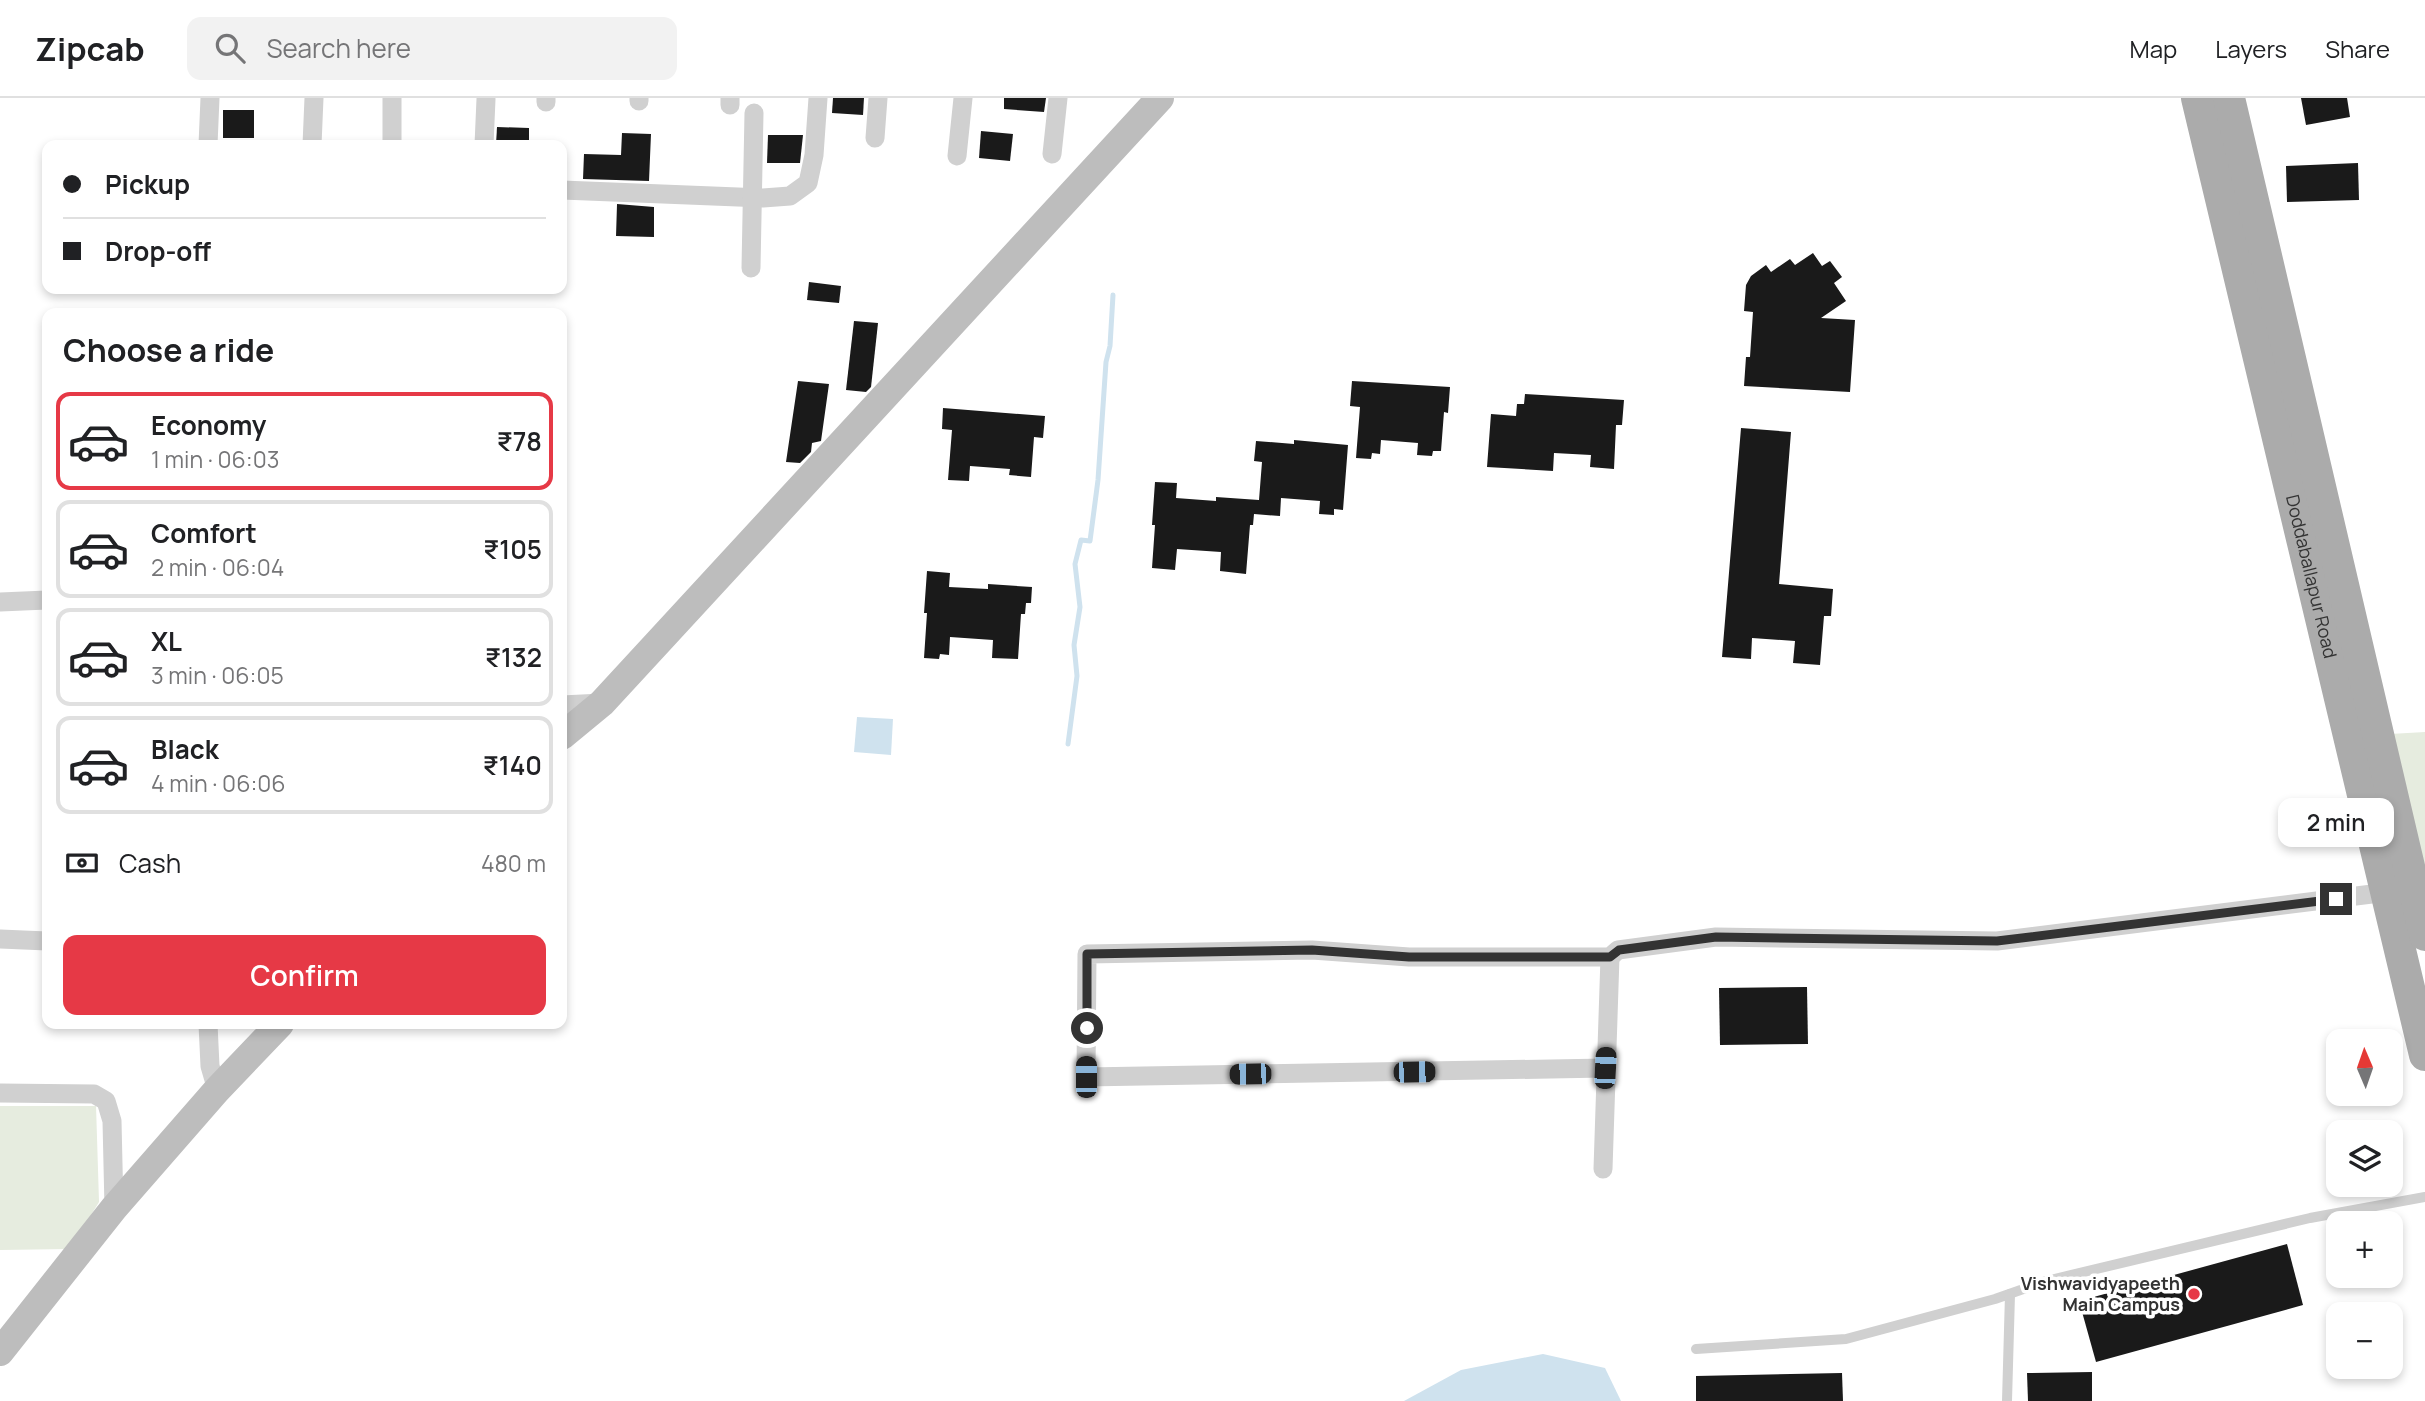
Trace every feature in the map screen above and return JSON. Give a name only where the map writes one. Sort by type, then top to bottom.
[{"type":"main road","points":[[567,732],[603,703],[1160,98]]},
{"type":"main road","name":"Doddaballapur Road","points":[[2197,98],[2375,780],[2413,867],[2425,935]]},
{"type":"main road","name":"Doddaballapur Road","points":[[2229,98],[2375,780],[2388,892],[2425,1055]]},
{"type":"main road","points":[[0,1352],[114,1208],[217,1090],[275,1029]]},
{"type":"street","points":[[208,140],[210,98]]},
{"type":"street","points":[[312,140],[314,98]]},
{"type":"street","points":[[392,98],[392,140]]},
{"type":"street","points":[[567,190],[752,198],[790,196],[808,183],[814,155],[818,98]]},
{"type":"street","points":[[875,138],[878,98]]},
{"type":"street","points":[[957,156],[963,98]]},
{"type":"street","points":[[1052,154],[1058,98]]},
{"type":"street","points":[[484,140],[486,99]]},
{"type":"street","points":[[751,268],[754,113]]},
{"type":"street","points":[[0,602],[42,600]]},
{"type":"street","points":[[567,705],[603,703]]},
{"type":"street","points":[[1605,1068],[1086,1077],[1087,954],[1312,950],[1409,957],[1610,957],[1619,950],[1716,937],[1997,941],[2388,892]]},
{"type":"street","points":[[0,939],[42,941]]},
{"type":"street","points":[[1603,1168],[1610,957]]},
{"type":"street","points":[[208,1029],[211,1066],[217,1090]]},
{"type":"street","points":[[0,1093],[94,1094],[106,1101],[113,1121],[114,1208]]},
{"type":"lane","points":[[1696,1349],[1846,1339],[2010,1294],[2046,1281],[2309,1218],[2425,1197]]},
{"type":"lane","points":[[2007,1401],[2010,1294]]},
{"type":"shaded area","points":[[2425,732],[2425,880],[2390,734]]},
{"type":"shaded area","points":[[0,1106],[96,1106],[99,1202],[70,1249],[0,1250]]},
{"type":"water","points":[[857,717],[893,719],[891,755],[854,752]]},
{"type":"water","points":[[1543,1354],[1605,1368],[1621,1401],[1404,1401],[1461,1370]]},
{"type":"building","points":[[833,98],[864,98],[863,115],[832,113]]},
{"type":"building","points":[[1004,98],[1046,98],[1044,112],[1004,109]]},
{"type":"building","points":[[2301,98],[2347,98],[2350,117],[2306,125]]},
{"type":"building","points":[[223,110],[254,110],[254,138],[223,138]]},
{"type":"building","points":[[497,127],[529,128],[529,140],[496,140]]},
{"type":"building","points":[[981,131],[1013,134],[1010,161],[979,158]]},
{"type":"building","points":[[622,133],[651,134],[649,181],[583,179],[584,154],[621,155]]},
{"type":"building","points":[[768,135],[803,135],[800,163],[767,163]]},
{"type":"building","points":[[2358,163],[2359,200],[2287,202],[2286,166]]},
{"type":"building","points":[[617,204],[654,207],[654,237],[616,236]]},
{"type":"building","points":[[1813,253],[1822,266],[1830,261],[1842,277],[1834,283],[1846,301],[1821,318],[1855,320],[1850,392],[1744,386],[1746,357],[1750,357],[1753,312],[1744,311],[1746,285],[1751,276],[1766,265],[1771,272],[1790,259],[1795,265]]},
{"type":"building","points":[[809,282],[841,286],[839,303],[807,300]]},
{"type":"building","points":[[854,321],[878,323],[871,387],[866,392],[846,390]]},
{"type":"building","points":[[798,381],[829,384],[821,441],[812,443],[811,452],[800,463],[786,462]]},
{"type":"building","points":[[1352,381],[1450,387],[1448,413],[1444,412],[1441,451],[1433,451],[1432,456],[1417,455],[1418,443],[1381,440],[1380,454],[1372,453],[1371,459],[1356,458],[1360,407],[1350,406]]},
{"type":"building","points":[[1525,394],[1624,400],[1622,425],[1616,425],[1614,469],[1590,467],[1591,455],[1554,453],[1553,471],[1487,467],[1491,414],[1516,416],[1517,404],[1524,404]]},
{"type":"building","points":[[943,408],[1045,416],[1043,438],[1034,437],[1031,477],[1009,475],[1010,469],[970,466],[969,481],[948,480],[952,430],[942,429]]},
{"type":"building","points":[[1741,428],[1791,432],[1779,584],[1833,589],[1831,616],[1824,616],[1820,665],[1793,663],[1795,641],[1752,638],[1751,659],[1722,657]]},
{"type":"building","points":[[1294,440],[1348,445],[1343,510],[1334,509],[1334,515],[1319,514],[1320,501],[1281,498],[1280,516],[1254,514],[1253,525],[1250,525],[1246,574],[1220,571],[1221,552],[1177,549],[1175,570],[1152,568],[1155,482],[1177,483],[1176,498],[1259,500],[1262,462],[1254,461],[1256,441],[1294,444]]},
{"type":"building","points":[[927,571],[950,573],[949,587],[988,589],[988,584],[1032,587],[1031,603],[1026,603],[1025,614],[1021,614],[1018,659],[992,658],[993,640],[950,637],[949,655],[940,654],[939,659],[924,658]]},
{"type":"building","points":[[1807,987],[1808,1044],[1720,1045],[1719,988]]},
{"type":"building","points":[[2287,1244],[2303,1305],[2096,1362],[2079,1301]]},
{"type":"building","points":[[2092,1372],[2092,1401],[2028,1401],[2027,1373]]},
{"type":"building","points":[[1842,1373],[1843,1401],[1696,1401],[1696,1376]]},
{"type":"waterway","points":[[1068,744],[1077,676],[1074,645],[1080,607],[1075,564],[1081,540],[1090,541],[1098,480],[1113,295]]},
{"type":"place","name":"Vishwavidyapeeth Main Campus","points":[[2194,1294]]},
{"type":"route","points":[[1087,1028],[1087,954],[1312,950],[1409,957],[1610,957],[1619,950],[1716,937],[1997,941],[2336,899]]}]
